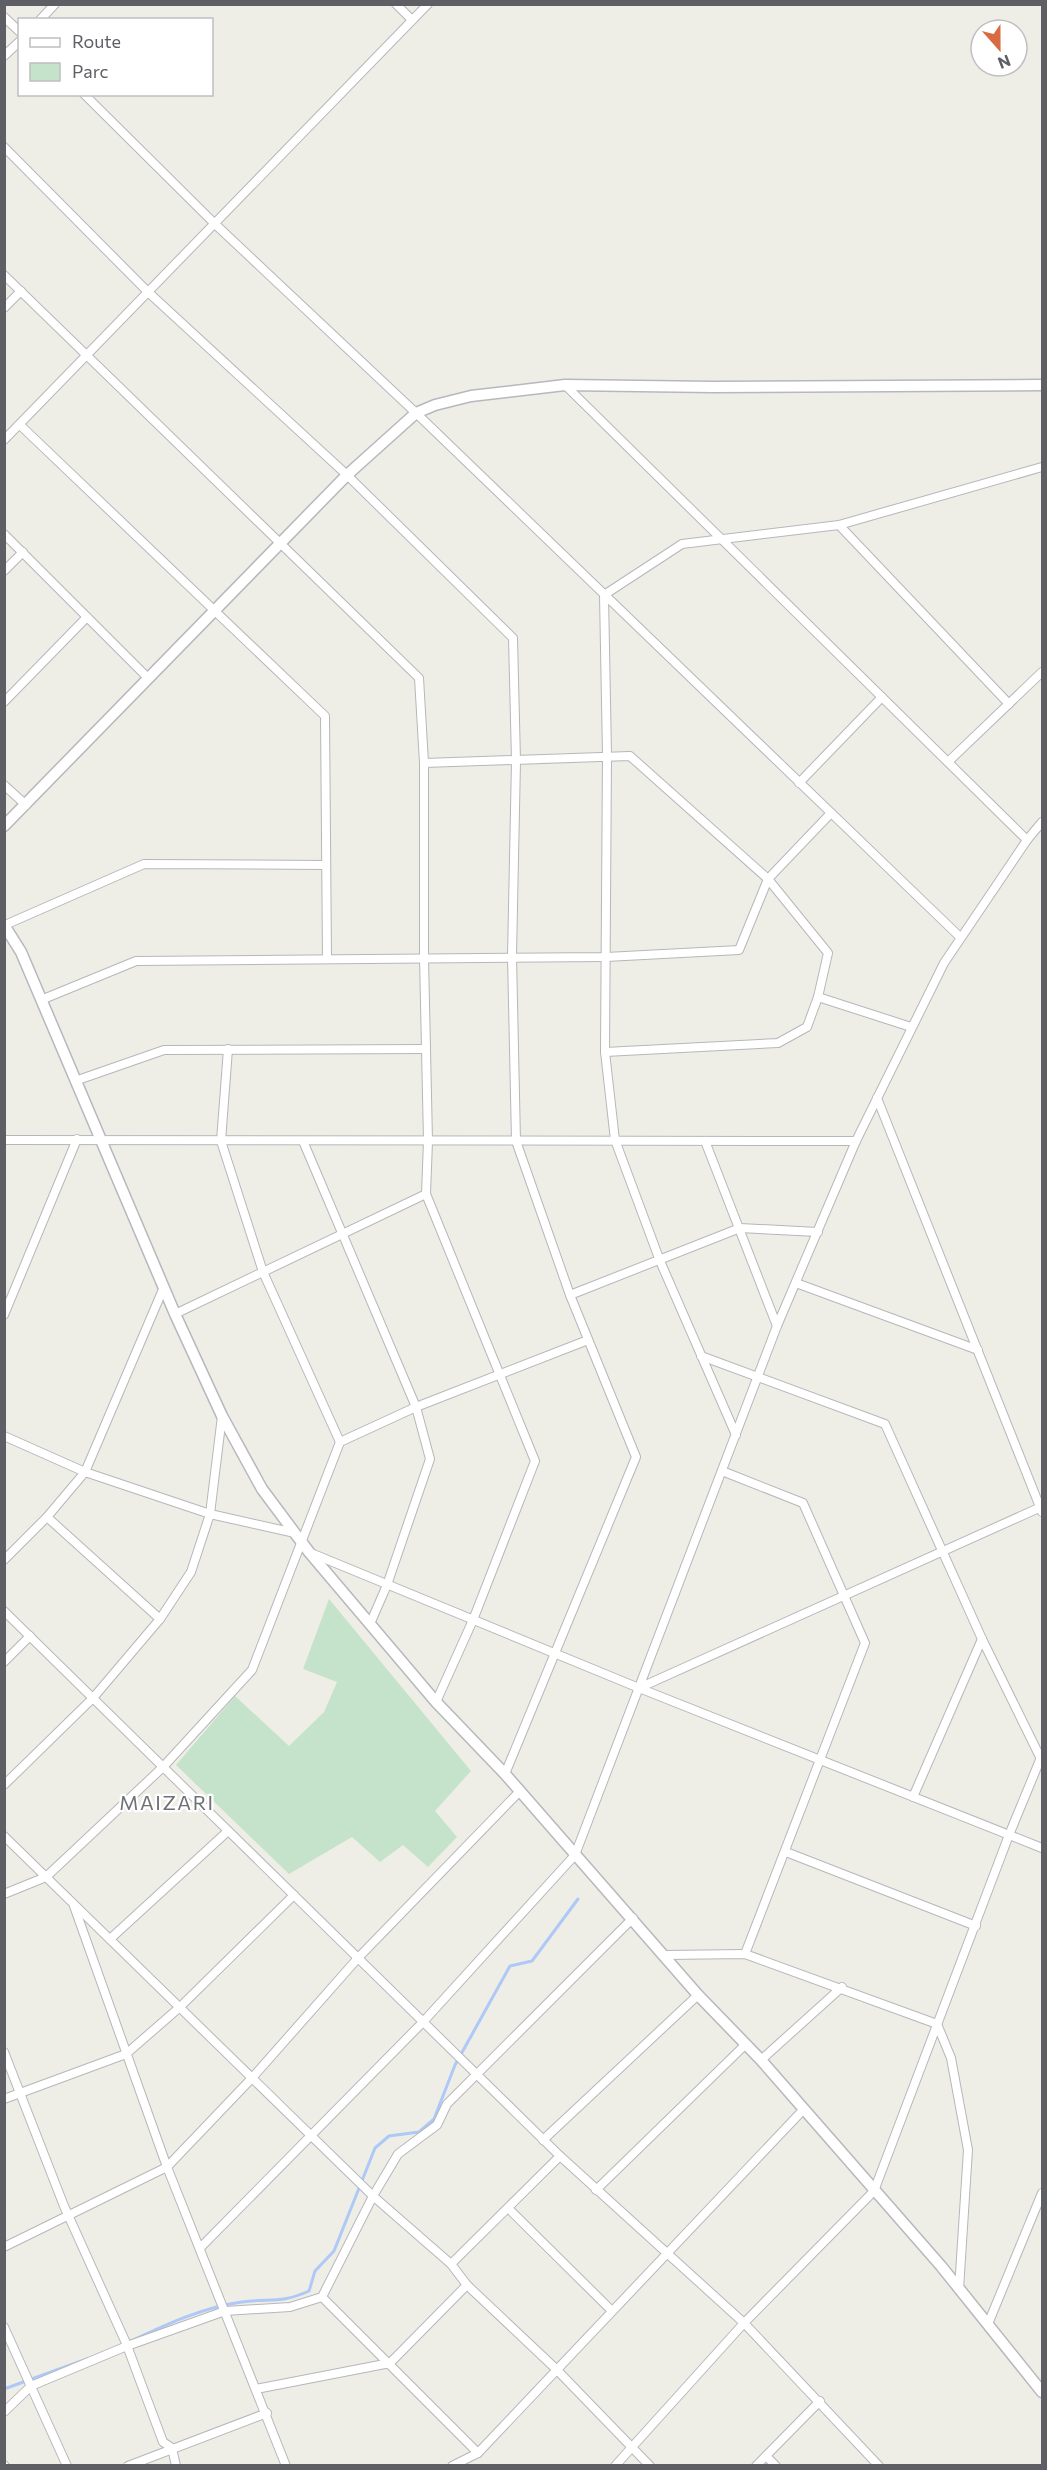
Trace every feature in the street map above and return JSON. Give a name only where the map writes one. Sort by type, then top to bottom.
[{"type":"main road","points":[[4,826],[347,475],[416,413],[435,405],[471,396],[565,385],[725,387],[1042,385]]},
{"type":"main road","points":[[5,925],[21,952],[99,1141],[175,1314],[222,1416],[262,1489],[309,1552],[436,1702],[505,1774],[698,1995],[761,2060],[959,2289],[1042,2392]]},
{"type":"street","points":[[42,18],[55,4]]},
{"type":"street","points":[[396,4],[412,20]]},
{"type":"street","points":[[4,440],[428,4]]},
{"type":"street","points":[[4,17],[18,30]]},
{"type":"street","points":[[4,56],[18,43]]},
{"type":"street","points":[[86,96],[215,224],[416,413],[960,937]]},
{"type":"street","points":[[4,147],[148,292],[347,475],[513,638],[516,761],[512,956],[516,1141],[570,1295],[636,1457],[505,1774]]},
{"type":"street","points":[[4,275],[282,542],[419,678],[424,763],[424,957],[428,1141],[426,1194],[535,1461],[473,1620],[436,1702]]},
{"type":"street","points":[[4,308],[21,291]]},
{"type":"street","points":[[565,385],[1027,840]]},
{"type":"street","points":[[20,425],[325,716],[327,958]]},
{"type":"street","points":[[604,595],[682,544],[839,525],[1042,467]]},
{"type":"street","points":[[839,525],[1009,704]]},
{"type":"street","points":[[4,534],[148,678]]},
{"type":"street","points":[[4,571],[22,552]]},
{"type":"street","points":[[604,595],[608,755],[605,1052],[615,1140],[660,1261],[736,1435]]},
{"type":"street","points":[[4,702],[87,617]]},
{"type":"street","points":[[948,762],[1042,672]]},
{"type":"street","points":[[800,783],[882,697]]},
{"type":"street","points":[[424,763],[630,756],[768,879],[828,953],[818,997],[807,1027],[778,1042],[605,1052]]},
{"type":"street","points":[[4,785],[26,805]]},
{"type":"street","points":[[41,1000],[136,962],[512,956],[606,957],[739,951],[768,879],[831,813]]},
{"type":"street","points":[[200,2248],[423,2022],[575,1855],[777,1326],[856,1141],[911,1027],[960,937],[1042,822]]},
{"type":"street","points":[[5,925],[144,864],[326,865]]},
{"type":"street","points":[[818,997],[911,1027]]},
{"type":"street","points":[[228,1049],[221,1141],[263,1272],[340,1443]]},
{"type":"street","points":[[75,1081],[164,1050],[425,1049]]},
{"type":"street","points":[[639,1688],[942,1551],[1042,1509],[877,1098]]},
{"type":"street","points":[[4,1315],[77,1139]]},
{"type":"street","points":[[4,1140],[856,1141]]},
{"type":"street","points":[[303,1141],[416,1407],[430,1459],[387,1585],[370,1624]]},
{"type":"street","points":[[705,1141],[777,1326]]},
{"type":"street","points":[[175,1314],[426,1194]]},
{"type":"street","points":[[570,1295],[740,1228],[818,1232]]},
{"type":"street","points":[[796,1283],[978,1350]]},
{"type":"street","points":[[4,1560],[47,1517],[85,1472],[164,1287]]},
{"type":"street","points":[[4,1894],[46,1877],[163,1767],[252,1670],[299,1538],[340,1443],[416,1407],[588,1340]]},
{"type":"street","points":[[615,2466],[744,2323],[874,2191],[1009,1835],[1042,1759],[982,1639],[885,1424],[701,1356]]},
{"type":"street","points":[[4,1785],[93,1698],[160,1619],[191,1572],[210,1514],[222,1416]]},
{"type":"street","points":[[4,1436],[85,1472],[210,1514],[299,1538]]},
{"type":"street","points":[[722,1470],[802,1503],[865,1643],[745,1954]]},
{"type":"street","points":[[47,1517],[160,1619]]},
{"type":"street","points":[[309,1552],[639,1688],[1042,1848]]},
{"type":"street","points":[[4,1611],[543,2140],[666,2255],[744,2323],[879,2466]]},
{"type":"street","points":[[4,1662],[30,1636]]},
{"type":"street","points":[[913,1797],[982,1639]]},
{"type":"street","points":[[4,2247],[67,2214],[167,2167],[252,2078],[358,1958],[520,1791]]},
{"type":"street","points":[[110,1940],[228,1831]]},
{"type":"street","points":[[4,1836],[373,2196],[451,2264],[467,2285],[556,2369],[650,2466]]},
{"type":"street","points":[[786,1852],[976,1926]]},
{"type":"street","points":[[4,2099],[126,2054],[180,2007],[294,1895]]},
{"type":"street","points":[[74,1904],[167,2167],[267,2413],[286,2466]]},
{"type":"street","points":[[4,2412],[31,2386],[127,2346],[225,2311],[290,2307],[322,2297],[373,2196],[398,2154],[437,2125],[447,2104],[633,1918]]},
{"type":"street","points":[[665,1955],[745,1954],[937,2024],[951,2058],[968,2150],[959,2289]]},
{"type":"street","points":[[761,2060],[842,1988]]},
{"type":"street","points":[[543,2140],[698,1995]]},
{"type":"street","points":[[596,2190],[746,2044]]},
{"type":"street","points":[[4,2052],[67,2214],[127,2346],[164,2442],[172,2448],[176,2466]]},
{"type":"street","points":[[452,2466],[478,2452],[803,2110]]},
{"type":"street","points":[[451,2264],[560,2156]]},
{"type":"street","points":[[988,2324],[1042,2193]]},
{"type":"street","points":[[508,2208],[612,2311]]},
{"type":"street","points":[[256,2390],[390,2363],[467,2285]]},
{"type":"street","points":[[322,2297],[478,2452]]},
{"type":"street","points":[[4,2327],[66,2466]]},
{"type":"street","points":[[756,2466],[820,2401]]},
{"type":"street","points":[[128,2466],[267,2413]]},
{"type":"street","points":[[766,2456],[776,2466]]},
{"type":"green space","points":[[329,1599],[471,1771],[435,1811],[457,1837],[428,1867],[403,1845],[380,1862],[352,1837],[289,1874],[176,1765],[235,1696],[289,1746],[324,1712],[337,1682],[303,1669]]},
{"type":"waterway","points":[[129,2342],[170,2323],[227,2304],[283,2299],[309,2291],[315,2271],[334,2251],[375,2148],[389,2136],[419,2132],[434,2119],[455,2065],[510,1966],[532,1961],[578,1899]]},
{"type":"waterway","points":[[4,2389],[87,2359]]},
{"type":"district","name":"MAIZARI","points":[[167,1803]]}]
